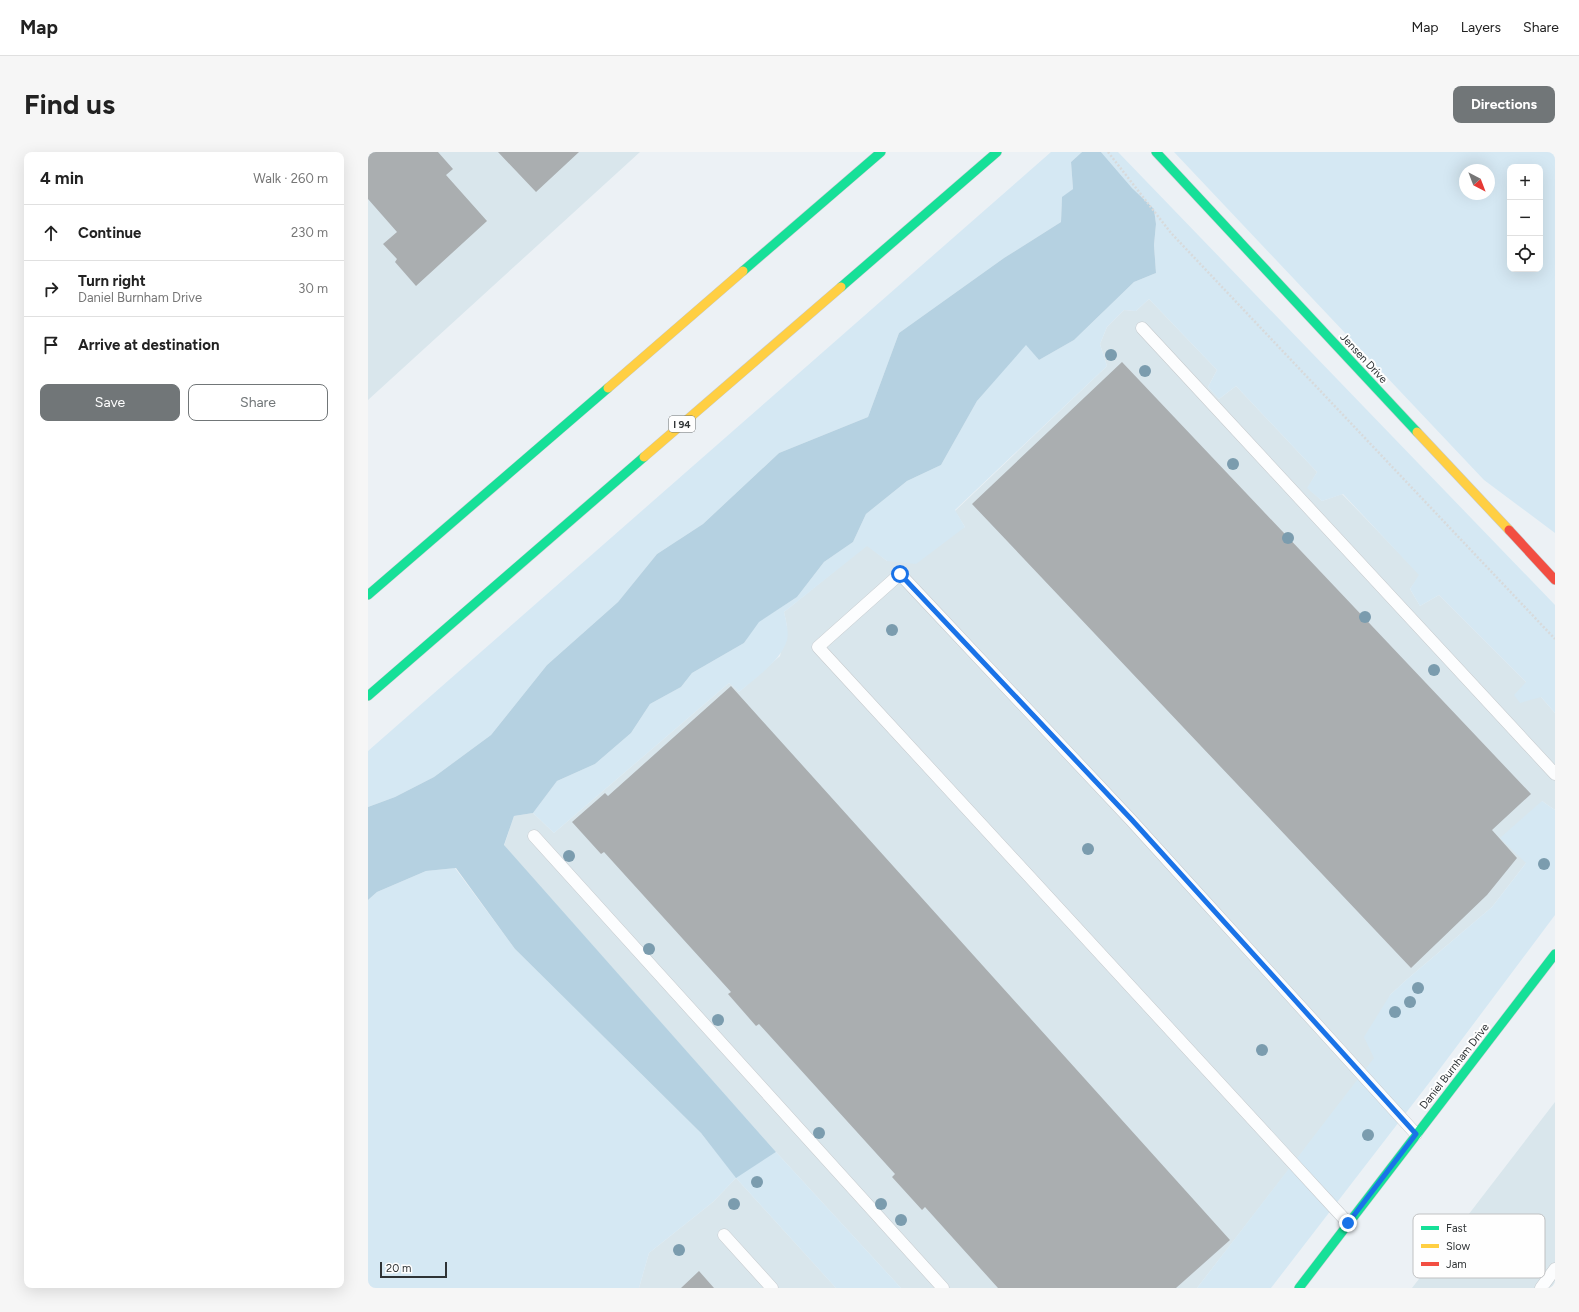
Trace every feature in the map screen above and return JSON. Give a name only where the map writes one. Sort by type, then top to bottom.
[{"type":"main road","points":[[368,595],[881,152]]},
{"type":"main road","name":"I 94","points":[[368,696],[997,152]]},
{"type":"main road","name":"Jensen Drive","points":[[1156,152],[1555,580]]},
{"type":"main road","name":"Daniel Burnham Drive","points":[[1299,1288],[1555,954]]},
{"type":"lane","points":[[1142,328],[1555,774]]},
{"type":"lane","points":[[1348,1223],[818,647],[900,574],[1132,820],[1416,1134]]},
{"type":"lane","points":[[534,836],[943,1288]]},
{"type":"lane","points":[[724,1235],[772,1288]]},
{"type":"lane","points":[[1541,1288],[1555,1269]]},
{"type":"path","points":[[1108,152],[1172,233],[1555,639]]},
{"type":"shaded area","points":[[368,152],[640,152],[368,400]]},
{"type":"shaded area","points":[[1051,152],[1082,152],[1071,162],[1073,189],[1062,198],[1061,222],[1004,258],[899,333],[868,417],[779,453],[703,524],[657,554],[618,602],[547,665],[491,735],[434,777],[395,797],[368,807],[368,751]]},
{"type":"shaded area","points":[[1082,152],[1101,152],[1132,188],[1154,209],[1156,224],[1154,245],[1156,273],[1134,282],[1074,340],[1039,360],[1026,345],[977,401],[941,465],[907,481],[866,514],[853,542],[824,562],[797,597],[759,622],[744,643],[692,673],[681,687],[650,704],[631,733],[595,764],[557,781],[533,813],[514,816],[504,845],[776,1152],[736,1178],[701,1133],[515,949],[456,868],[426,871],[377,892],[368,900],[368,807],[395,797],[434,777],[491,735],[547,665],[618,602],[657,554],[703,524],[779,453],[868,417],[899,333],[1004,258],[1061,222],[1062,197],[1073,189],[1071,162]]},
{"type":"shaded area","points":[[1101,152],[1118,152],[1555,605],[1555,713],[1541,697],[1520,703],[1514,695],[1526,682],[1439,595],[1420,606],[1410,589],[1419,575],[1343,494],[1322,501],[1307,488],[1317,472],[1236,386],[1219,399],[1208,387],[1217,370],[1149,299],[1136,311],[1124,310],[1107,327],[1100,344],[1107,366],[955,510],[965,527],[916,564],[887,561],[867,546],[784,612],[788,637],[784,648],[767,669],[739,692],[729,683],[554,833],[533,813],[557,781],[595,764],[631,733],[650,704],[681,687],[692,673],[744,643],[758,622],[797,597],[824,562],[853,542],[866,514],[907,481],[941,465],[977,401],[1026,344],[1039,360],[1074,340],[1134,282],[1156,273],[1154,245],[1156,224],[1154,209],[1132,188]]},
{"type":"shaded area","points":[[1174,152],[1555,152],[1555,533],[1484,480]]},
{"type":"shaded area","points":[[1149,299],[1217,370],[1208,387],[1219,399],[1236,386],[1317,472],[1308,488],[1322,501],[1342,494],[1420,575],[1410,589],[1420,606],[1439,595],[1541,697],[1555,713],[1555,810],[1542,801],[1526,863],[1492,907],[1390,995],[1375,1058],[1197,1288],[901,1288],[776,1152],[504,846],[514,816],[533,813],[554,833],[729,683],[739,692],[780,656],[787,626],[784,612],[867,545],[887,561],[965,527],[955,511],[1107,366],[1100,344],[1107,327],[1124,310],[1136,311]]},
{"type":"shaded area","points":[[1542,801],[1555,810],[1555,915],[1439,1070],[1271,1288],[1197,1288],[1374,1058],[1364,1037],[1390,995],[1492,907],[1526,863],[1500,838]]},
{"type":"shaded area","points":[[455,868],[515,949],[701,1133],[736,1177],[776,1152],[901,1288],[836,1288],[736,1178],[713,1202],[649,1253],[639,1288],[368,1288],[368,900],[377,892],[426,871]]},
{"type":"shaded area","points":[[1555,1102],[1555,1288],[1412,1288],[1420,1278],[1545,1278],[1545,1214],[1469,1214]]},
{"type":"shaded area","points":[[736,1178],[836,1288],[639,1288],[649,1253],[713,1202]]},
{"type":"building","points":[[368,152],[438,152],[453,169],[446,175],[487,221],[416,286],[395,262],[397,259],[383,244],[397,232],[368,199]]},
{"type":"building","points":[[498,152],[579,152],[536,192]]},
{"type":"building","points":[[1122,362],[1531,794],[1492,830],[1517,858],[1487,895],[1411,968],[972,504]]},
{"type":"building","points":[[731,686],[1230,1240],[1176,1288],[998,1288],[925,1207],[922,1210],[892,1177],[895,1174],[759,1024],[756,1026],[728,994],[731,992],[604,852],[601,854],[572,822],[605,793],[608,796]]},
{"type":"building","points":[[699,1271],[714,1288],[681,1288]]},
{"type":"traffic: fast","points":[[743,271],[881,152]]},
{"type":"traffic: fast","points":[[841,287],[997,152]]},
{"type":"traffic: fast","points":[[1156,152],[1417,432]]},
{"type":"traffic: fast","points":[[368,595],[608,388]]},
{"type":"traffic: fast","points":[[368,696],[644,457]]},
{"type":"traffic: fast","points":[[1299,1288],[1555,954]]},
{"type":"traffic: slow","points":[[608,388],[743,271]]},
{"type":"traffic: slow","points":[[644,457],[841,287]]},
{"type":"traffic: slow","points":[[1417,432],[1509,530]]},
{"type":"traffic: jam","points":[[1509,530],[1555,580]]},
{"type":"route","points":[[900,574],[1132,820],[1416,1134],[1348,1223]]}]
